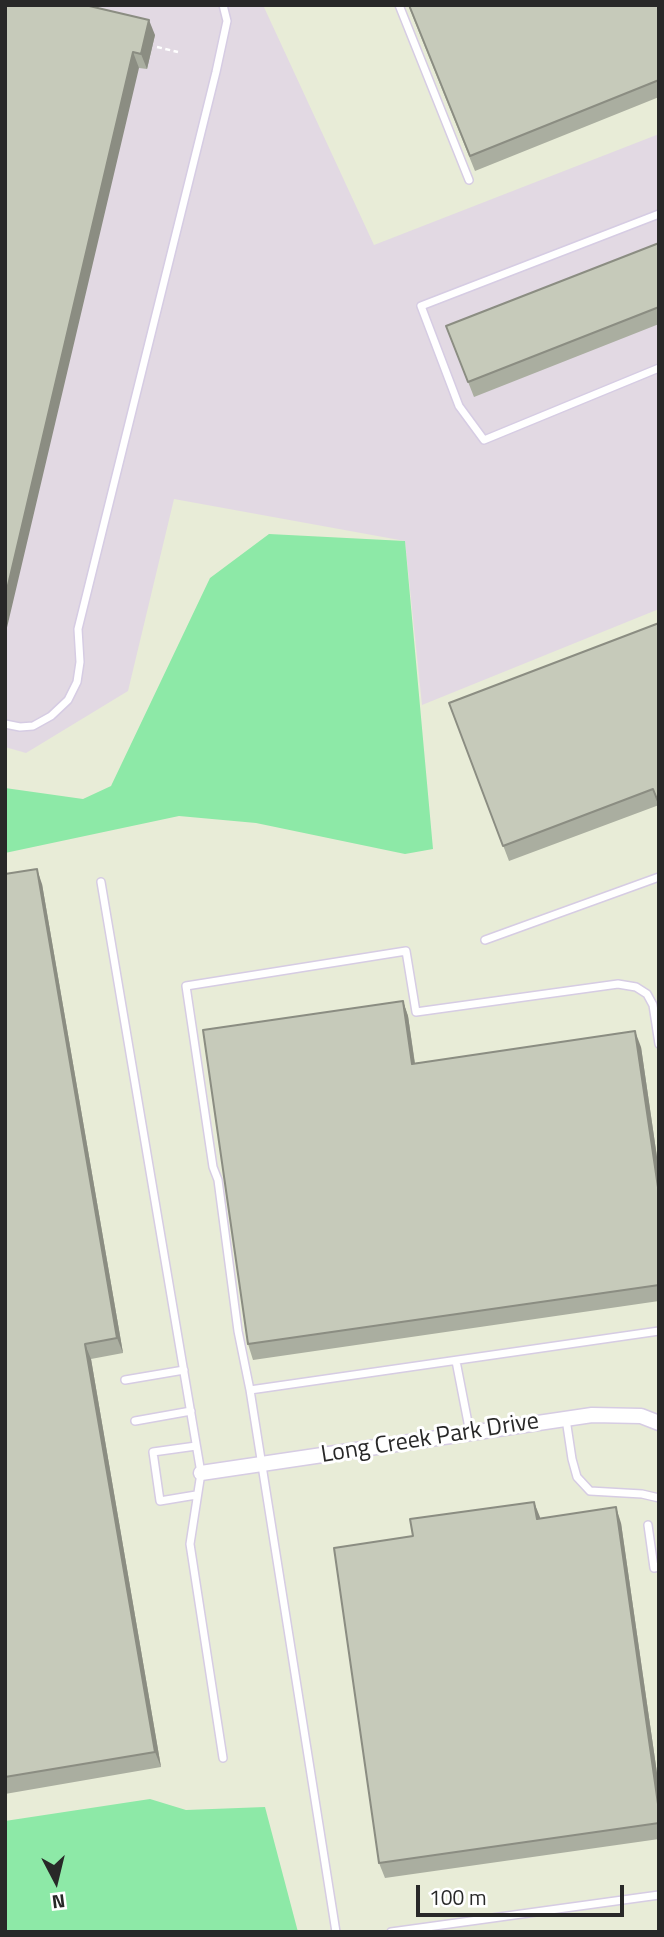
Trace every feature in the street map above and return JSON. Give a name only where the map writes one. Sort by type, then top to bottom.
[{"type":"street","name":"Long Creek Park Drive","points":[[201,1473],[592,1415],[641,1416],[659,1423]]},
{"type":"lane","points":[[5,724],[33,726],[51,716],[68,700],[77,682],[80,662],[78,629],[216,72],[227,21],[223,5]]},
{"type":"lane","points":[[399,5],[469,180]]},
{"type":"lane","points":[[659,214],[422,306],[459,406],[484,440],[659,368]]},
{"type":"lane","points":[[485,940],[659,877]]},
{"type":"lane","points":[[101,882],[201,1473],[190,1544],[223,1758]]},
{"type":"lane","points":[[336,1932],[250,1390],[238,1331],[218,1180],[213,1167],[186,986],[406,951],[416,1012],[618,984],[636,987],[647,994],[653,1004],[659,1044]]},
{"type":"lane","points":[[250,1390],[659,1331]]},
{"type":"lane","points":[[456,1361],[470,1433]]},
{"type":"lane","points":[[125,1380],[184,1370]]},
{"type":"lane","points":[[135,1421],[191,1411]]},
{"type":"lane","points":[[566,1419],[577,1477],[590,1491],[642,1494],[659,1498]]},
{"type":"lane","points":[[196,1446],[153,1452],[160,1501],[196,1495]]},
{"type":"lane","points":[[648,1525],[654,1568],[659,1567]]},
{"type":"lane","points":[[391,1932],[659,1895]]},
{"type":"path","points":[[157,47],[178,52]]},
{"type":"shaded area","points":[[5,5],[263,5],[374,245],[659,134],[659,609],[422,705],[405,541],[174,499],[128,691],[26,753],[5,747]]},
{"type":"green space","points":[[269,534],[405,541],[433,849],[405,854],[256,823],[179,816],[5,853],[5,788],[83,799],[111,786],[210,578]]},
{"type":"green space","points":[[150,1799],[186,1810],[265,1807],[298,1932],[5,1932],[5,1821]]},
{"type":"building","points":[[5,5],[85,5],[149,20],[141,54],[133,52],[5,598]]},
{"type":"building","points":[[409,5],[659,5],[659,80],[470,156]]},
{"type":"building","points":[[659,243],[659,307],[468,382],[446,326]]},
{"type":"building","points":[[659,623],[659,804],[653,789],[503,846],[449,703]]},
{"type":"building","points":[[37,869],[117,1338],[85,1344],[155,1752],[5,1777],[5,874]]},
{"type":"building","points":[[403,1001],[412,1064],[635,1031],[659,1194],[659,1285],[248,1344],[203,1030]]},
{"type":"building","points":[[534,1502],[537,1519],[616,1507],[659,1823],[379,1863],[334,1548],[413,1536],[410,1519]]}]
